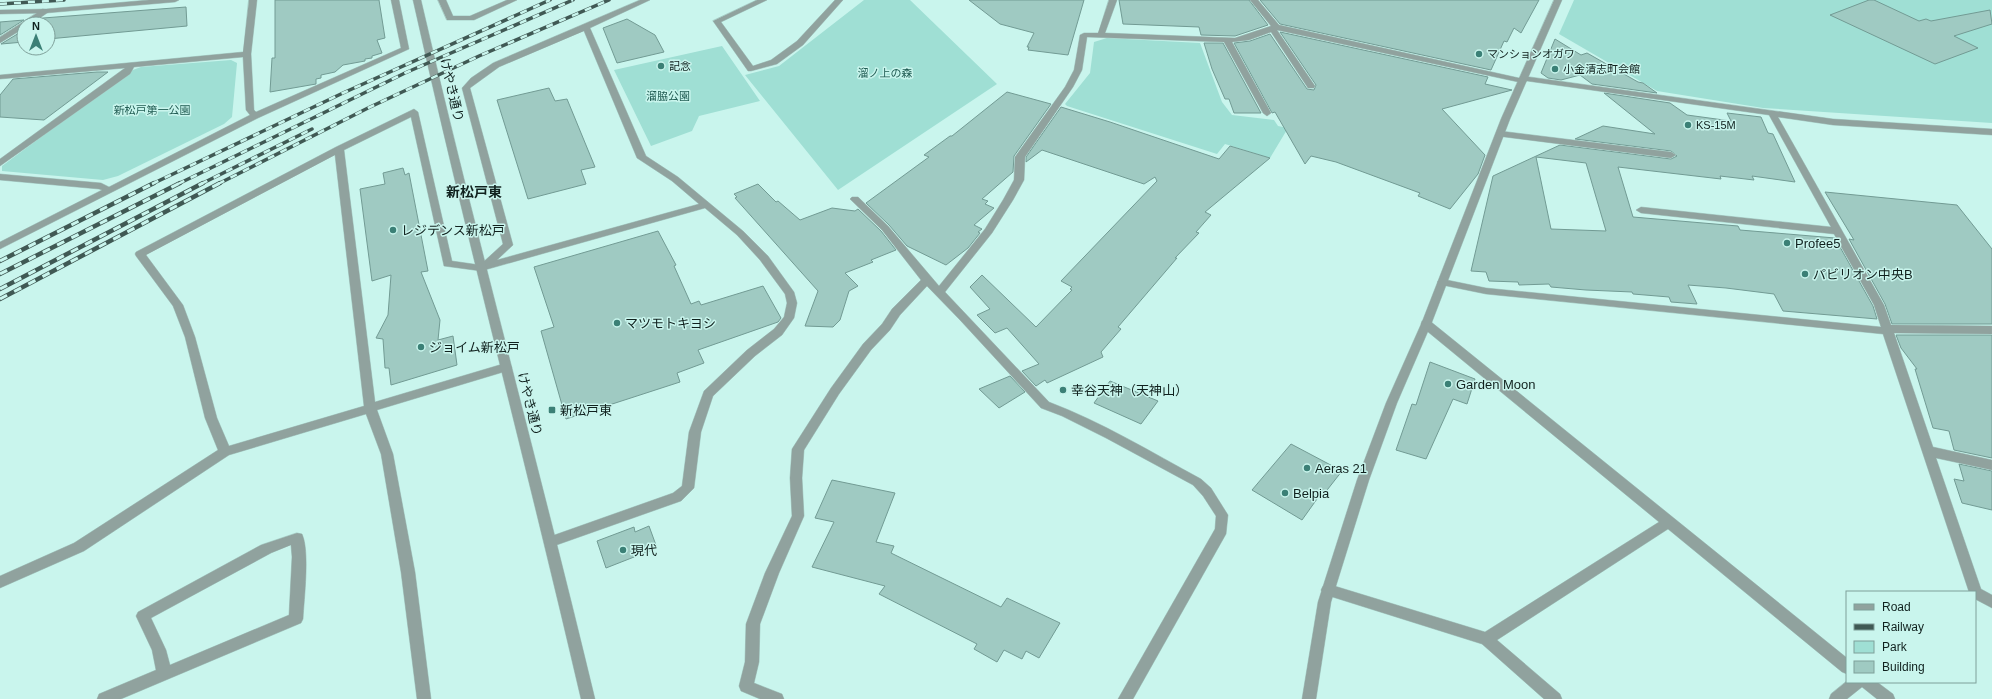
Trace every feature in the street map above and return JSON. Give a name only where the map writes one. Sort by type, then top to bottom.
[{"type":"street","points":[[0,12],[46,11],[175,0]]},
{"type":"street","points":[[253,0],[247,54],[250,110],[255,116]]},
{"type":"street","points":[[0,246],[255,116],[405,49],[396,0]]},
{"type":"street","name":"けやき通り","points":[[417,0],[506,367],[551,542],[588,699]]},
{"type":"street","points":[[442,0],[450,18],[471,18],[513,0]]},
{"type":"street","points":[[482,268],[508,245],[466,88],[474,80],[496,65],[646,0]]},
{"type":"street","points":[[762,0],[717,20],[751,69],[774,62],[800,43],[839,0]]},
{"type":"street","points":[[1101,35],[1113,0]]},
{"type":"street","points":[[1254,0],[1274,28],[1310,86]]},
{"type":"street","points":[[1308,699],[1320,623],[1328,590],[1360,487],[1382,429],[1426,324],[1500,134],[1558,0]]},
{"type":"street","points":[[38,16],[46,11]]},
{"type":"street","points":[[551,542],[677,497],[688,488],[692,467],[695,432],[708,394],[747,357],[778,332],[789,318],[792,303],[790,294],[764,258],[740,233],[675,179],[642,158],[603,70],[586,27]]},
{"type":"street","points":[[939,292],[989,231],[1012,193],[1019,180],[1020,157],[1069,87],[1078,70],[1084,35],[1227,40],[1246,38],[1274,28],[1523,80],[1833,122],[1992,132]]},
{"type":"street","points":[[0,41],[16,31]]},
{"type":"street","points":[[1227,40],[1267,113]]},
{"type":"street","points":[[0,77],[247,54]]},
{"type":"street","points":[[0,163],[126,72],[132,64]]},
{"type":"street","points":[[225,452],[211,418],[190,337],[178,304],[140,254],[339,149],[414,112],[448,264],[482,268],[706,205]]},
{"type":"street","points":[[1773,115],[1878,304],[1928,450],[1970,589]]},
{"type":"street","points":[[1500,134],[1671,155]]},
{"type":"street","points":[[339,149],[370,408],[387,454],[408,572],[424,699]]},
{"type":"street","points":[[0,177],[101,186],[108,190]]},
{"type":"street","points":[[855,199],[885,228],[927,280],[1045,405],[1066,413],[1104,432],[1197,482],[1207,492],[1222,515],[1221,530],[1126,699]]},
{"type":"street","points":[[1641,210],[1838,231]]},
{"type":"street","points":[[777,699],[746,686],[752,662],[753,624],[772,573],[798,516],[796,478],[798,449],[835,391],[863,354],[886,327],[896,312],[927,280]]},
{"type":"street","points":[[1442,282],[1486,291],[1886,330],[1992,330]]},
{"type":"street","points":[[1426,324],[1846,666]]},
{"type":"street","points":[[0,582],[79,547],[225,452],[506,367]]},
{"type":"street","points":[[1928,450],[1992,465]]},
{"type":"street","points":[[1486,639],[1668,522]]},
{"type":"street","points":[[104,699],[164,672],[296,619],[299,558],[297,538],[266,549],[143,616],[159,650],[164,672]]},
{"type":"street","points":[[1328,590],[1486,639],[1555,699]]},
{"type":"street","points":[[1976,593],[1992,602]]},
{"type":"street","points":[[1836,699],[1856,683]]},
{"type":"street","points":[[1867,683],[1888,699]]},
{"type":"green space","name":"溜ノ上の森","points":[[864,0],[910,0],[997,84],[838,190],[745,75],[779,66]]},
{"type":"green space","points":[[1574,0],[1992,0],[1992,123],[1763,108],[1657,91],[1559,34]]},
{"type":"green space","points":[[1107,38],[1200,43],[1222,102],[1232,115],[1274,120],[1278,126],[1288,128],[1270,158],[1225,144],[1217,154],[1067,106],[1065,104],[1090,73],[1094,42]]},
{"type":"green space","name":"溜脇公園","points":[[722,46],[760,101],[699,116],[692,131],[651,146],[614,70]]},
{"type":"green space","name":"新松戸第一公園","points":[[231,60],[237,63],[232,117],[224,124],[118,176],[103,180],[2,171],[2,166],[130,71],[141,67]]},
{"type":"building","points":[[275,0],[379,0],[385,38],[377,40],[382,53],[372,56],[372,58],[365,59],[365,61],[343,65],[335,72],[321,75],[321,78],[316,79],[316,84],[270,92],[272,58],[275,58]]},
{"type":"building","points":[[969,0],[1084,0],[1068,55],[1028,50],[1029,47],[1027,47],[1034,33],[1000,24]]},
{"type":"building","points":[[1119,0],[1249,0],[1268,25],[1235,36],[1201,35],[1199,27],[1123,24]]},
{"type":"building","points":[[1260,0],[1539,0],[1521,33],[1514,28],[1507,42],[1504,41],[1491,70],[1280,24]]},
{"type":"building","points":[[1869,0],[1874,0],[1919,21],[1926,19],[1931,21],[1990,10],[1992,24],[1954,36],[1978,48],[1935,64],[1830,15]]},
{"type":"building","points":[[186,7],[187,26],[56,38],[56,17]]},
{"type":"building","points":[[627,19],[655,35],[664,52],[617,63],[603,28]]},
{"type":"building","points":[[16,21],[16,25],[0,35],[0,22]]},
{"type":"building","points":[[1280,32],[1488,77],[1485,84],[1512,90],[1442,109],[1485,155],[1478,174],[1450,209],[1418,196],[1420,193],[1336,162],[1311,156],[1305,164],[1275,112],[1272,113],[1234,43],[1250,41],[1270,34],[1307,89],[1314,90],[1316,85]]},
{"type":"building","points":[[16,35],[16,43],[1,44]]},
{"type":"building","points":[[1555,39],[1581,55],[1587,53],[1638,82],[1643,83],[1657,93],[1592,84],[1580,75],[1561,80],[1548,78],[1541,73]]},
{"type":"building","points":[[1204,43],[1223,43],[1261,113],[1234,113],[1229,99],[1225,99],[1212,69]]},
{"type":"building","points":[[108,72],[44,120],[0,117],[0,95],[13,79]]},
{"type":"building","points":[[549,88],[555,101],[567,99],[595,167],[581,170],[586,184],[528,199],[497,100]]},
{"type":"building","points":[[1007,92],[1051,104],[1014,156],[1013,172],[982,199],[988,201],[985,204],[994,208],[974,225],[982,229],[978,232],[980,233],[968,248],[946,265],[907,246],[889,225],[866,203],[929,157],[924,155],[952,136]]},
{"type":"building","points":[[1604,93],[1670,103],[1687,115],[1731,121],[1727,113],[1761,117],[1768,133],[1773,134],[1795,182],[1752,176],[1754,180],[1720,176],[1721,179],[1618,167],[1633,217],[1738,226],[1740,230],[1835,238],[1873,306],[1877,319],[1783,311],[1774,294],[1726,288],[1688,285],[1697,304],[1671,302],[1669,297],[1633,294],[1632,292],[1551,287],[1549,284],[1519,285],[1518,282],[1489,281],[1486,272],[1471,271],[1493,176],[1560,145],[1671,159],[1677,156],[1671,151],[1575,139],[1603,126],[1655,134]],"holes":[[[1536,157],[1586,163],[1606,231],[1551,229]]]},
{"type":"building","points":[[1061,107],[1219,159],[1230,146],[1270,158],[1205,212],[1211,215],[1196,232],[1199,233],[1175,258],[1177,258],[1118,327],[1121,329],[1101,352],[1103,357],[1047,383],[1045,380],[1036,386],[1022,371],[1039,364],[1007,328],[995,333],[977,315],[990,309],[970,287],[982,275],[1036,327],[1072,290],[1070,289],[1072,287],[1061,281],[1157,181],[1155,177],[1144,184],[1042,150],[1026,162],[1026,157]]},
{"type":"building","points":[[403,168],[405,175],[409,173],[428,271],[421,272],[440,320],[438,340],[453,336],[457,365],[391,385],[389,368],[385,368],[383,339],[376,338],[388,315],[391,275],[372,281],[360,189],[385,184],[383,173]]},
{"type":"building","points":[[758,184],[776,202],[778,201],[800,220],[832,208],[855,211],[858,209],[881,231],[896,250],[871,260],[873,262],[845,273],[858,286],[849,291],[840,320],[833,327],[805,326],[818,291],[735,198],[737,197],[734,194]]},
{"type":"building","points":[[1825,192],[1957,205],[1992,249],[1992,324],[1892,324],[1885,304],[1849,239],[1854,240]]},
{"type":"building","points":[[658,231],[676,265],[674,266],[691,304],[699,301],[701,305],[763,286],[781,318],[778,322],[698,350],[704,363],[677,373],[680,382],[566,419],[541,331],[554,327],[534,267]]},
{"type":"building","points":[[1896,335],[1992,335],[1992,458],[1954,450],[1949,431],[1933,428],[1915,369],[1917,369],[1901,348]]},
{"type":"building","points":[[1430,362],[1475,379],[1467,404],[1453,399],[1426,459],[1396,450],[1412,404],[1416,405]]},
{"type":"building","points":[[1010,376],[1025,392],[999,408],[979,389]]},
{"type":"building","points":[[1110,381],[1158,401],[1141,424],[1094,403]]},
{"type":"building","points":[[1291,444],[1342,471],[1324,494],[1322,492],[1302,520],[1252,490]]},
{"type":"building","points":[[1959,464],[1992,471],[1992,510],[1962,503],[1954,479],[1964,481]]},
{"type":"building","points":[[832,480],[895,493],[876,542],[894,546],[891,553],[1001,607],[1007,598],[1060,623],[1039,658],[1026,651],[1022,659],[1004,650],[997,662],[974,649],[977,644],[879,594],[885,586],[812,567],[834,522],[815,518]]},
{"type":"building","points":[[649,526],[657,548],[606,568],[597,541],[634,527],[635,532]]},
{"type":"railway","points":[[0,4],[64,0]]},
{"type":"railway","points":[[152,184],[343,93],[550,0]]},
{"type":"railway","points":[[179,184],[405,73],[573,0]]},
{"type":"railway","points":[[218,184],[368,108],[479,56],[609,0]]},
{"type":"railway","points":[[203,183],[312,129]]},
{"type":"railway","points":[[0,289],[203,183]]},
{"type":"railway","points":[[0,299],[220,183]]},
{"type":"railway","points":[[0,261],[152,184]]},
{"type":"railway","points":[[0,274],[179,184]]},
{"type":"place","name":"マンションオガワ","points":[[1479,54]]},
{"type":"place","name":"記念","points":[[661,66]]},
{"type":"place","name":"小金清志町会館","points":[[1555,69]]},
{"type":"place","name":"KS-15M","points":[[1688,125]]},
{"type":"place","name":"レジデンス新松戸","points":[[393,230]]},
{"type":"place","name":"Profee5","points":[[1787,243]]},
{"type":"place","name":"パビリオン中央B","points":[[1805,274]]},
{"type":"place","name":"マツモトキヨシ","points":[[617,323]]},
{"type":"place","name":"ジョイム新松戸","points":[[421,347]]},
{"type":"place","name":"Garden Moon","points":[[1448,384]]},
{"type":"place","name":"幸谷天神（天神山）","points":[[1063,390]]},
{"type":"place","name":"新松戸東","points":[[552,410]]},
{"type":"place","name":"Aeras 21","points":[[1307,468]]},
{"type":"place","name":"Belpia","points":[[1285,493]]},
{"type":"place","name":"現代","points":[[623,550]]},
{"type":"district","name":"新松戸東","points":[[474,192]]}]
